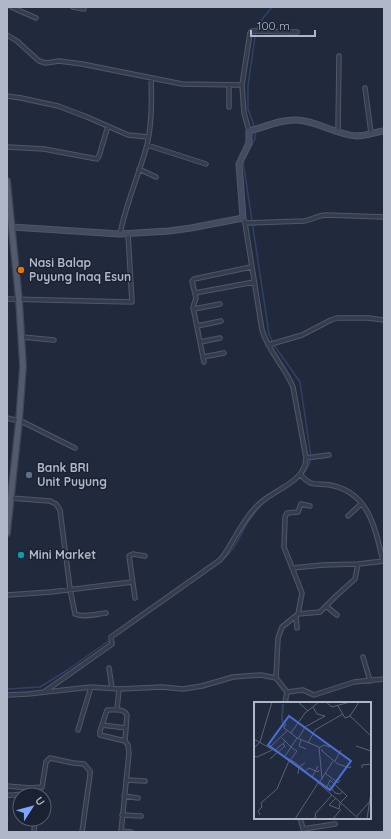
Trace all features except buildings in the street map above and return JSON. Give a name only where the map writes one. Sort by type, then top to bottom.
[{"type":"main road","points":[[7,181],[19,300],[23,366],[19,421],[7,534]]},
{"type":"street","points":[[11,7],[36,18]]},
{"type":"street","points":[[73,7],[84,9]]},
{"type":"street","points":[[44,692],[111,645],[112,640],[134,621],[220,560],[253,510],[263,500],[301,476],[309,458],[293,387],[271,344],[262,330],[251,267],[246,223],[243,218],[239,164],[249,143],[252,130],[244,114],[242,85],[252,30],[297,32]]},
{"type":"street","points":[[7,35],[17,41],[32,56],[46,63],[59,61],[82,64],[182,84],[242,85]]},
{"type":"street","points":[[338,131],[339,56]]},
{"type":"street","points":[[120,234],[147,144],[151,115],[151,78]]},
{"type":"street","points":[[229,85],[229,107]]},
{"type":"street","points":[[365,88],[371,133]]},
{"type":"street","points":[[7,96],[58,106],[128,135],[148,138]]},
{"type":"street","points":[[252,130],[285,121],[297,120],[357,136],[384,131]]},
{"type":"street","points":[[7,147],[48,150],[97,159],[100,156],[108,126]]},
{"type":"street","points":[[147,144],[206,164]]},
{"type":"street","points":[[139,170],[156,176]]},
{"type":"street","points":[[246,223],[304,221],[313,219],[320,215],[384,217]]},
{"type":"street","points":[[12,227],[128,234],[191,228],[243,218]]},
{"type":"street","points":[[7,299],[132,302],[128,234]]},
{"type":"street","points":[[224,353],[203,359],[194,309],[195,293],[192,281],[194,279],[251,267]]},
{"type":"street","points":[[195,293],[254,282]]},
{"type":"street","points":[[194,309],[220,304]]},
{"type":"street","points":[[271,344],[302,334],[337,318],[362,317],[384,320]]},
{"type":"street","points":[[197,326],[221,321]]},
{"type":"street","points":[[22,337],[54,340]]},
{"type":"street","points":[[200,342],[220,338]]},
{"type":"street","points":[[7,418],[19,421],[75,448]]},
{"type":"street","points":[[309,458],[328,454]]},
{"type":"street","points":[[292,568],[383,561],[372,520],[361,504],[348,490],[331,485],[309,483],[301,476]]},
{"type":"street","points":[[10,498],[50,501],[54,502],[58,506],[61,518],[70,589],[76,615],[106,613]]},
{"type":"street","points":[[298,628],[297,615],[302,593],[284,547],[285,517],[288,513],[298,512],[301,504],[310,506]]},
{"type":"street","points":[[348,516],[361,504]]},
{"type":"street","points":[[135,598],[129,556],[133,554],[145,556]]},
{"type":"street","points":[[276,678],[279,633],[283,625],[297,615],[305,613],[319,613],[355,579],[358,564]]},
{"type":"street","points":[[7,595],[132,582]]},
{"type":"street","points":[[326,606],[337,615]]},
{"type":"street","points":[[363,657],[370,681]]},
{"type":"street","points":[[109,668],[112,688]]},
{"type":"street","points":[[7,695],[91,687],[119,689],[193,688],[233,677],[261,675],[276,678],[287,692],[285,702]]},
{"type":"street","points":[[287,692],[303,690],[314,695],[354,682],[384,679]]},
{"type":"street","points":[[78,730],[91,687]]},
{"type":"street","points":[[117,710],[119,689]]},
{"type":"street","points":[[125,741],[101,735],[100,732],[106,710],[122,710],[127,713],[128,718],[125,741],[128,744],[129,749],[121,832],[131,832]]},
{"type":"street","points":[[102,725],[126,728]]},
{"type":"street","points":[[7,786],[42,787],[46,762],[50,758],[84,764],[90,771],[90,775],[82,832]]},
{"type":"street","points":[[126,780],[145,781]]},
{"type":"street","points":[[124,796],[138,798]]},
{"type":"street","points":[[122,815],[141,816]]},
{"type":"street","points":[[300,819],[304,830],[335,824]]},
{"type":"waterway","points":[[245,158],[255,139],[255,128],[248,109],[248,85],[256,30],[272,7]]},
{"type":"waterway","points":[[243,161],[269,334],[274,345],[300,382],[311,457],[308,467],[302,476],[284,489]]},
{"type":"waterway","points":[[222,560],[233,549],[253,515],[269,498]]},
{"type":"waterway","points":[[7,689],[40,687],[66,671],[110,640]]},
{"type":"place","name":"Nasi Balap Puyung Inaq Esun","points":[[21,270]]},
{"type":"place","name":"Bank BRI Unit Puyung","points":[[29,475]]},
{"type":"place","name":"Mini Market","points":[[21,555]]}]
